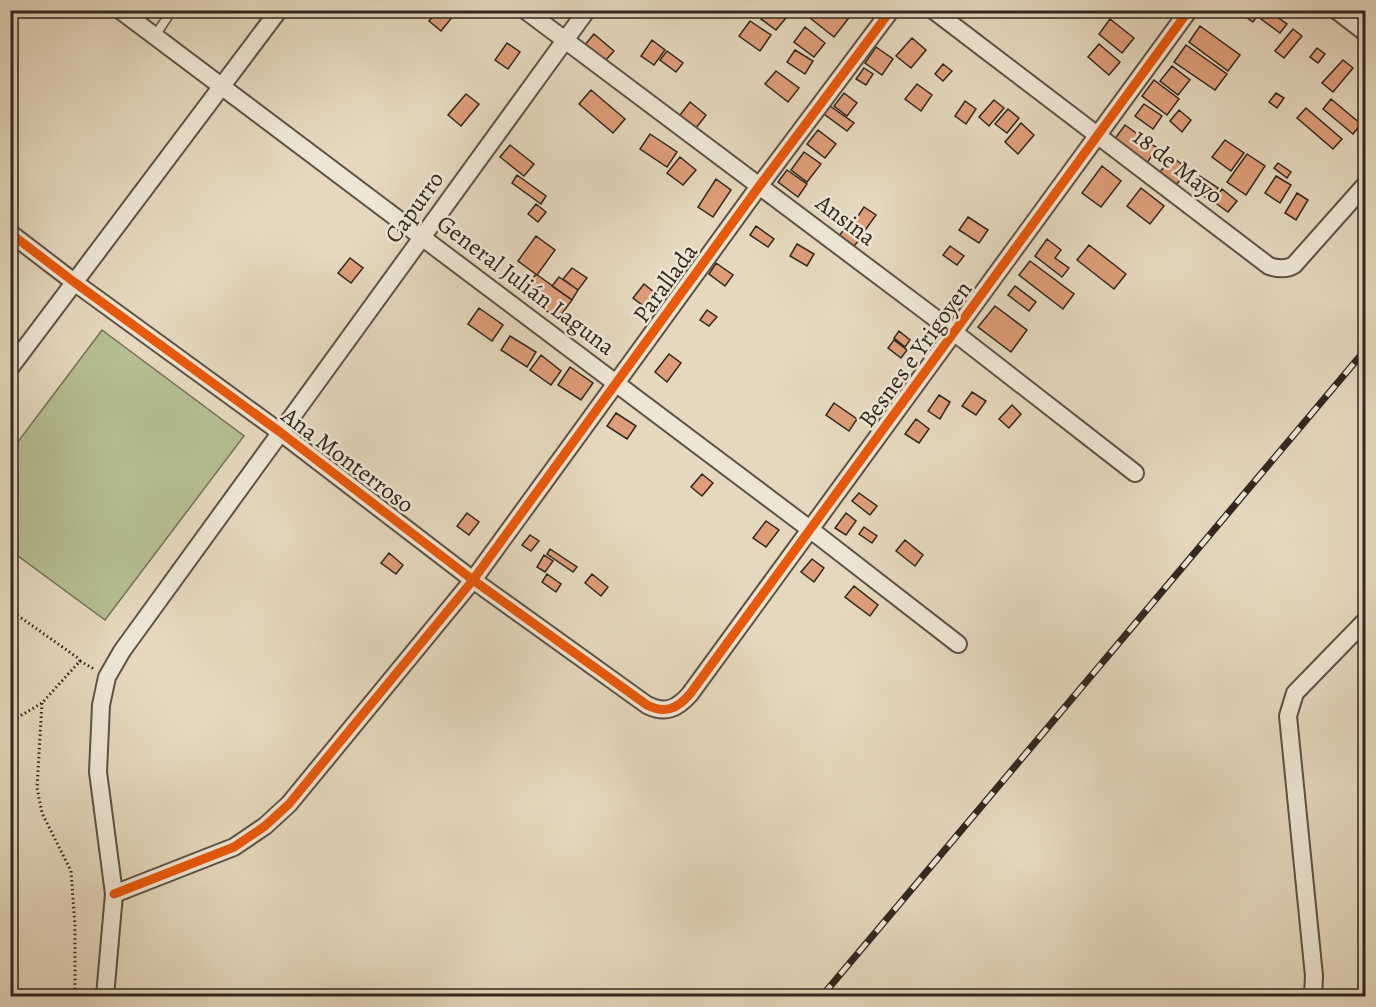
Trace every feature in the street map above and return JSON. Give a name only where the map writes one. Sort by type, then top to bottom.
[{"type":"street","name":"General Julián Laguna","points":[[120,10],[617,383],[958,644]]},
{"type":"street","points":[[10,368],[279,10]]},
{"type":"street","name":"Ansina","points":[[525,10],[955,333],[1135,473]]},
{"type":"street","name":"Capurro","points":[[105,996],[114,894],[98,772],[101,705],[107,677],[122,651],[587,10]]},
{"type":"street","name":"Parallada","points":[[114,894],[234,847],[265,826],[289,804],[473,580],[759,185],[891,10]]},
{"type":"street","name":"18 de Mayo","points":[[933,10],[1099,135],[1260,261],[1279,269],[1290,268],[1294,265],[1365,184]]},
{"type":"street","name":"Besnes e Yrigoyen","points":[[665,711],[684,701],[1189,10]]},
{"type":"street","points":[[1336,10],[1365,33]]},
{"type":"street","name":"Ana Monterroso","points":[[10,232],[74,282],[280,432],[473,580],[647,705],[665,711]]},
{"type":"street","points":[[1313,996],[1314,976],[1287,716],[1295,693],[1365,620]]},
{"type":"lane","points":[[155,36],[172,10]]},
{"type":"path","points":[[10,610],[80,661],[42,703],[10,722]]},
{"type":"path","points":[[42,703],[37,788],[42,813],[71,871],[75,926],[75,996]]},
{"type":"green space","points":[[102,330],[244,436],[105,620],[10,550],[11,451]]},
{"type":"building","points":[[438,10],[458,10],[441,31],[429,21]]},
{"type":"building","points":[[767,10],[787,10],[790,13],[776,30],[761,19]]},
{"type":"building","points":[[800,10],[855,10],[834,37]]},
{"type":"building","points":[[1241,10],[1261,10],[1253,22],[1240,13]]},
{"type":"building","points":[[1267,10],[1287,24],[1280,33],[1261,19]]},
{"type":"building","points":[[1110,19],[1134,38],[1122,53],[1099,34]]},
{"type":"building","points":[[750,21],[771,35],[760,51],[739,36]]},
{"type":"building","points":[[1200,26],[1240,55],[1228,71],[1189,42]]},
{"type":"building","points":[[805,27],[825,43],[814,57],[794,42]]},
{"type":"building","points":[[1293,29],[1302,36],[1284,58],[1275,51]]},
{"type":"building","points":[[594,34],[614,51],[604,62],[584,46]]},
{"type":"building","points":[[912,38],[926,50],[911,68],[896,56]]},
{"type":"building","points":[[652,40],[665,50],[654,65],[641,56]]},
{"type":"building","points":[[507,43],[520,52],[508,69],[495,60]]},
{"type":"building","points":[[1099,44],[1120,62],[1109,75],[1088,57]]},
{"type":"building","points":[[1186,45],[1227,74],[1215,90],[1174,62]]},
{"type":"building","points":[[876,47],[893,59],[882,75],[865,63]]},
{"type":"building","points":[[1317,48],[1325,54],[1318,63],[1310,57]]},
{"type":"building","points":[[795,50],[813,61],[805,74],[787,62]]},
{"type":"building","points":[[667,51],[683,63],[676,72],[660,60]]},
{"type":"building","points":[[1343,60],[1353,68],[1333,92],[1322,83]]},
{"type":"building","points":[[943,64],[952,71],[943,81],[935,74]]},
{"type":"building","points":[[1172,66],[1190,80],[1178,95],[1160,81]]},
{"type":"building","points":[[864,68],[873,74],[866,85],[856,79]]},
{"type":"building","points":[[776,71],[799,88],[788,102],[765,84]]},
{"type":"building","points":[[1154,80],[1179,99],[1167,115],[1142,96]]},
{"type":"building","points":[[917,84],[932,95],[921,111],[905,99]]},
{"type":"building","points":[[591,90],[625,119],[613,133],[579,104]]},
{"type":"building","points":[[844,93],[857,103],[847,116],[834,106]]},
{"type":"building","points":[[1276,93],[1284,98],[1277,108],[1269,102]]},
{"type":"building","points":[[466,94],[479,104],[461,126],[448,115]]},
{"type":"building","points":[[1331,99],[1361,124],[1353,134],[1323,109]]},
{"type":"building","points":[[994,100],[1004,108],[989,126],[979,117]]},
{"type":"building","points":[[965,101],[976,109],[966,124],[955,116]]},
{"type":"building","points":[[690,102],[706,115],[693,132],[677,119]]},
{"type":"building","points":[[1144,104],[1162,116],[1153,129],[1135,116]]},
{"type":"building","points":[[830,106],[854,123],[847,131],[824,114]]},
{"type":"building","points":[[1306,108],[1342,139],[1333,149],[1297,118]]},
{"type":"building","points":[[1008,109],[1019,118],[1007,133],[995,124]]},
{"type":"building","points":[[1179,110],[1191,120],[1182,132],[1170,121]]},
{"type":"building","points":[[1021,123],[1034,135],[1018,154],[1005,142]]},
{"type":"building","points":[[1125,125],[1157,148],[1147,163],[1114,140]]},
{"type":"building","points":[[818,130],[836,144],[825,158],[807,144]]},
{"type":"building","points":[[650,134],[677,152],[667,167],[640,149]]},
{"type":"building","points":[[1225,140],[1244,153],[1231,171],[1212,157]]},
{"type":"building","points":[[510,145],[534,164],[524,176],[500,157]]},
{"type":"building","points":[[804,152],[821,164],[807,182],[791,170]]},
{"type":"building","points":[[1247,154],[1265,166],[1246,195],[1227,182]]},
{"type":"building","points":[[680,157],[696,170],[683,185],[667,173]]},
{"type":"building","points":[[1172,157],[1188,169],[1177,184],[1160,172]]},
{"type":"building","points":[[1278,163],[1291,172],[1287,178],[1274,168]]},
{"type":"building","points":[[1102,166],[1121,181],[1101,207],[1082,193]]},
{"type":"building","points":[[787,170],[807,184],[798,197],[778,182]]},
{"type":"building","points":[[517,175],[546,196],[541,204],[512,183]]},
{"type":"building","points":[[1200,176],[1218,188],[1209,200],[1192,187]]},
{"type":"building","points":[[1276,176],[1291,185],[1280,203],[1265,193]]},
{"type":"building","points":[[716,179],[731,190],[713,217],[698,207]]},
{"type":"building","points":[[1141,188],[1164,206],[1150,224],[1127,206]]},
{"type":"building","points":[[1222,189],[1237,201],[1228,212],[1213,201]]},
{"type":"building","points":[[1297,193],[1308,200],[1296,220],[1285,213]]},
{"type":"building","points":[[536,204],[546,212],[538,222],[528,214]]},
{"type":"building","points":[[864,207],[876,215],[861,236],[850,228]]},
{"type":"building","points":[[968,217],[988,230],[979,243],[959,230]]},
{"type":"building","points":[[756,226],[774,239],[768,247],[750,235]]},
{"type":"building","points":[[845,228],[860,239],[850,251],[836,240]]},
{"type":"building","points":[[536,236],[555,250],[537,275],[518,261]]},
{"type":"building","points":[[1047,239],[1061,250],[1055,258],[1069,268],[1062,277],[1035,256]]},
{"type":"building","points":[[797,244],[814,254],[807,266],[790,256]]},
{"type":"building","points":[[1089,245],[1126,274],[1114,289],[1077,260]]},
{"type":"building","points":[[950,246],[964,256],[957,265],[943,255]]},
{"type":"building","points":[[350,258],[363,268],[351,283],[338,273]]},
{"type":"building","points":[[1030,261],[1074,294],[1063,309],[1019,275]]},
{"type":"building","points":[[716,263],[733,275],[725,286],[709,274]]},
{"type":"building","points":[[572,268],[587,278],[578,290],[563,279]]},
{"type":"building","points":[[536,274],[572,300],[558,319],[522,293]]},
{"type":"building","points":[[559,277],[578,290],[572,300],[552,286]]},
{"type":"building","points":[[644,284],[655,293],[645,307],[633,298]]},
{"type":"building","points":[[1015,286],[1036,302],[1029,311],[1008,295]]},
{"type":"building","points":[[995,306],[1027,330],[1011,352],[978,327]]},
{"type":"building","points":[[479,308],[503,325],[492,341],[468,324]]},
{"type":"building","points":[[707,310],[717,317],[709,326],[700,320]]},
{"type":"building","points":[[899,331],[910,340],[905,347],[894,338]]},
{"type":"building","points":[[510,336],[536,352],[527,367],[501,350]]},
{"type":"building","points":[[894,340],[907,350],[901,358],[888,348]]},
{"type":"building","points":[[669,354],[681,363],[667,382],[655,372]]},
{"type":"building","points":[[541,355],[561,371],[551,385],[530,370]]},
{"type":"building","points":[[570,367],[593,383],[581,400],[558,385]]},
{"type":"building","points":[[972,392],[986,401],[976,415],[962,406]]},
{"type":"building","points":[[939,395],[950,402],[940,419],[928,411]]},
{"type":"building","points":[[834,403],[857,419],[849,431],[826,415]]},
{"type":"building","points":[[1012,405],[1021,414],[1009,428],[999,419]]},
{"type":"building","points":[[616,413],[636,426],[627,439],[607,426]]},
{"type":"building","points":[[916,419],[929,429],[919,443],[905,434]]},
{"type":"building","points":[[702,474],[713,483],[702,496],[691,487]]},
{"type":"building","points":[[859,493],[877,506],[870,515],[852,501]]},
{"type":"building","points":[[467,513],[479,522],[469,535],[457,526]]},
{"type":"building","points":[[846,513],[856,521],[846,535],[835,528]]},
{"type":"building","points":[[766,521],[779,530],[766,547],[753,538]]},
{"type":"building","points":[[864,527],[877,536],[872,543],[859,534]]},
{"type":"building","points":[[530,535],[539,541],[531,551],[522,545]]},
{"type":"building","points":[[905,540],[923,555],[915,566],[896,551]]},
{"type":"building","points":[[550,549],[577,567],[573,572],[547,554]]},
{"type":"building","points":[[389,553],[403,565],[396,574],[381,563]]},
{"type":"building","points":[[544,555],[553,561],[545,572],[537,567]]},
{"type":"building","points":[[812,559],[824,568],[814,582],[801,572]]},
{"type":"building","points":[[547,574],[561,584],[556,592],[542,582]]},
{"type":"building","points":[[592,574],[608,587],[601,596],[585,583]]},
{"type":"building","points":[[854,586],[878,605],[870,616],[845,597]]},
{"type":"railway","points":[[822,996],[1366,349]]},
{"type":"cycle path","points":[[114,894],[234,847],[265,826],[289,804],[473,580],[760,185],[891,10]]},
{"type":"cycle path","points":[[10,233],[280,432],[473,580],[647,705],[665,709],[675,706],[690,694],[1189,10]]}]
